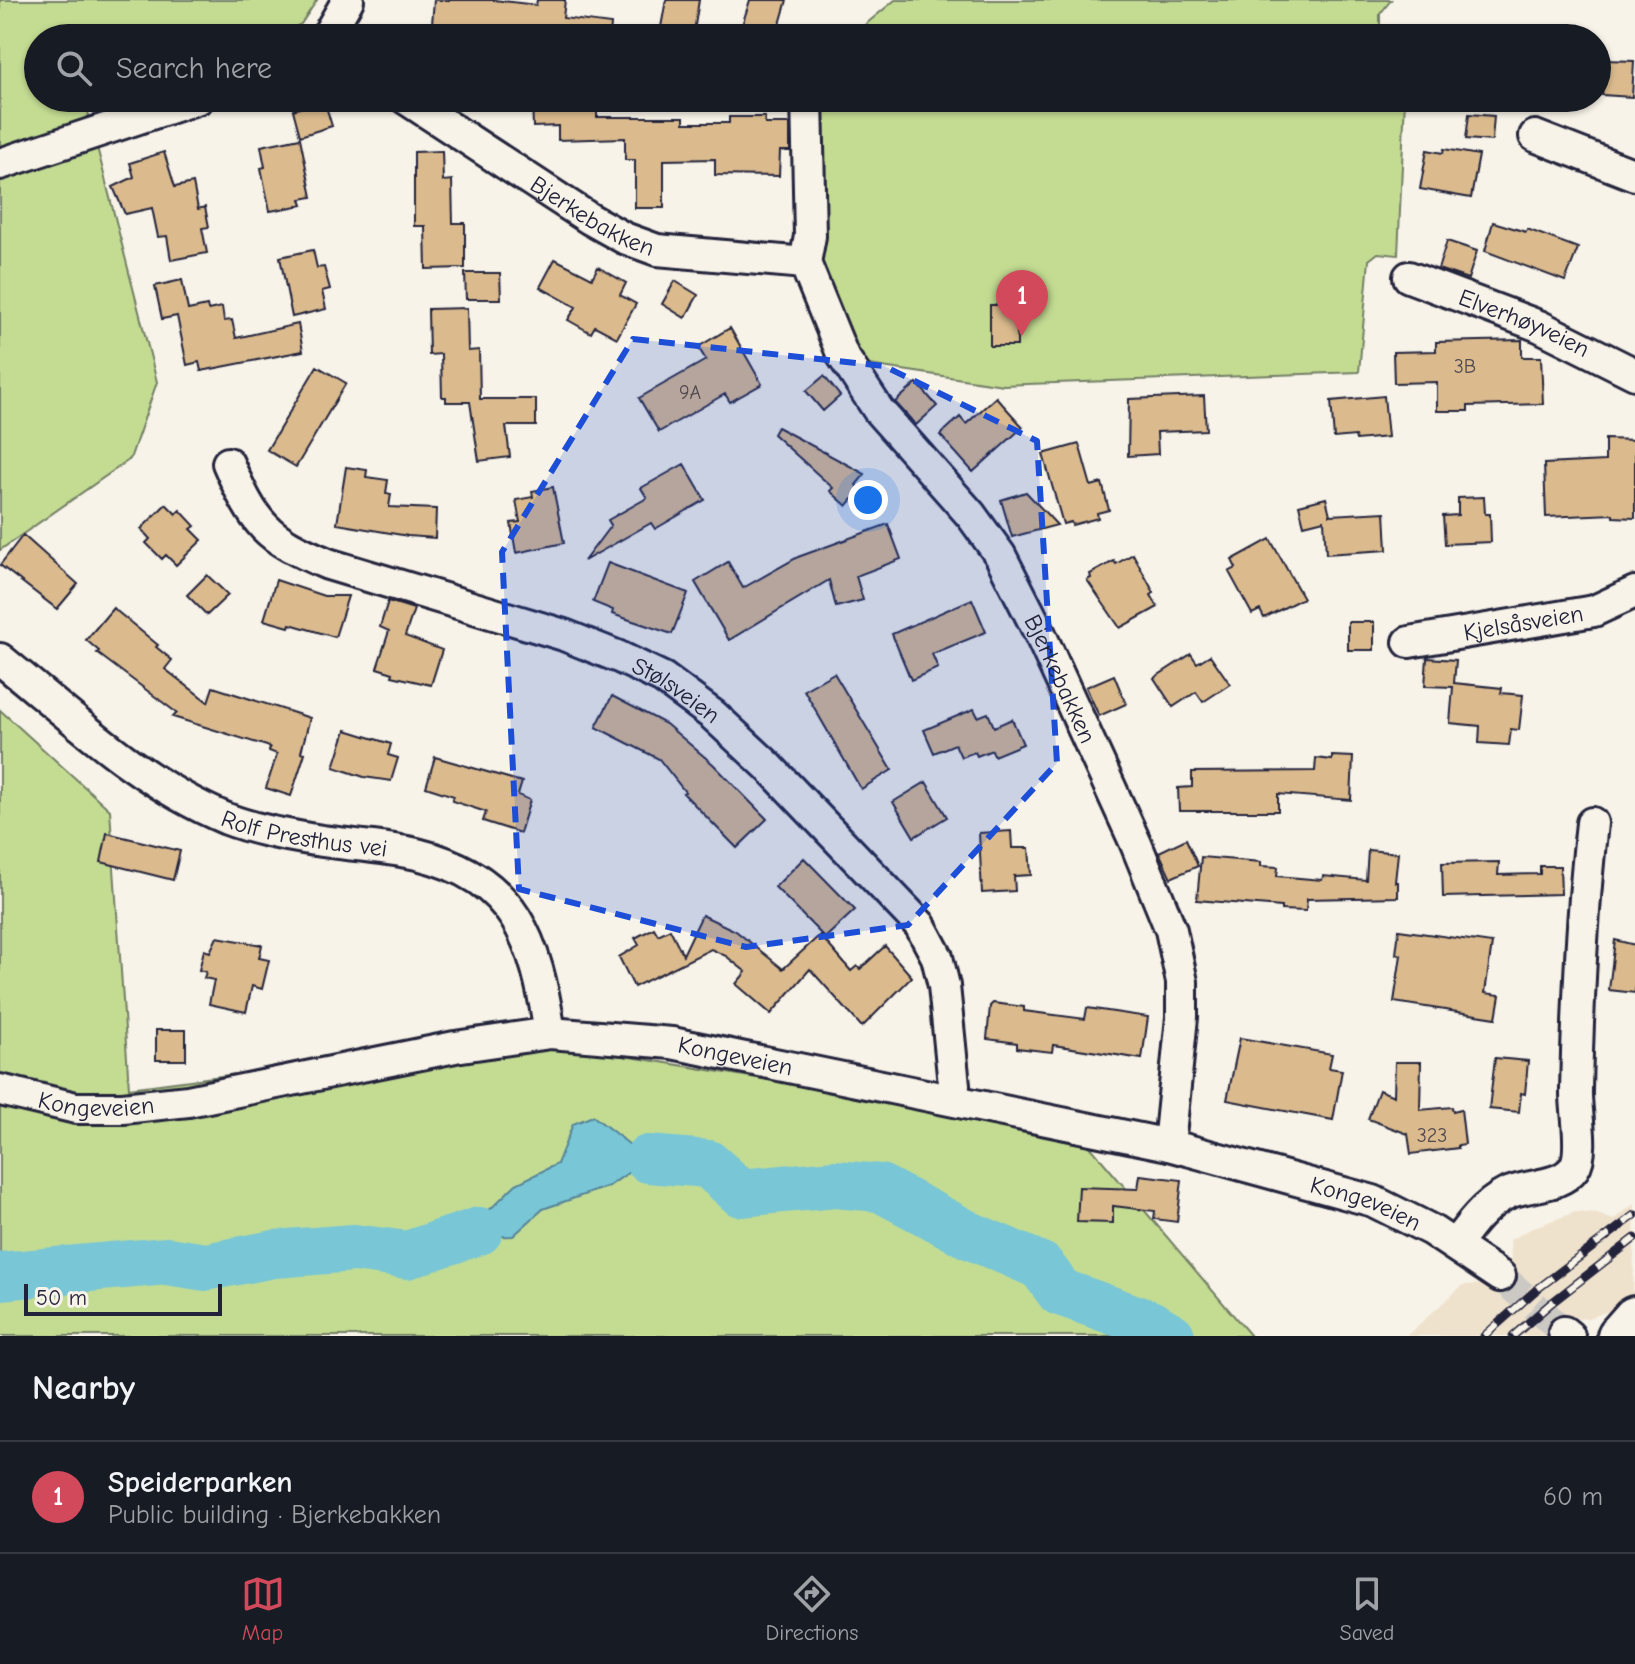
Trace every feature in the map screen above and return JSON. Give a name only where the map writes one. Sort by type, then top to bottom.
[{"type":"main road","points":[[1620,1336],[1635,1319]]},
{"type":"street","points":[[334,24],[348,0]]},
{"type":"street","points":[[0,164],[157,112]]},
{"type":"street","name":"Bjerkebakken","points":[[426,112],[624,238],[657,250],[805,263]]},
{"type":"street","name":"Bjerkebakken","points":[[807,112],[810,236],[805,263],[828,326],[843,356],[879,411],[971,515],[1000,555],[1040,634],[1136,844],[1171,930],[1182,982],[1182,1017],[1169,1145]]},
{"type":"street","points":[[1535,136],[1635,175]]},
{"type":"street","name":"Elverhøyveien","points":[[1409,277],[1539,326],[1635,374]]},
{"type":"street","name":"Stølsveien","points":[[228,463],[257,521],[272,537],[293,550],[328,564],[564,635],[663,678],[713,715],[768,766],[920,925],[937,957],[944,986],[953,1100]]},
{"type":"street","name":"Kjelsåsveien","points":[[1409,642],[1594,611],[1635,592]]},
{"type":"street","name":"Rolf Presthus vei","points":[[0,659],[133,768],[169,791],[228,819],[272,832],[416,854],[480,878],[505,900],[535,958],[550,1033]]},
{"type":"street","points":[[1455,1245],[1472,1221],[1499,1198],[1561,1178],[1574,1168],[1576,1162],[1579,1147],[1576,1096],[1582,920],[1592,823]]},
{"type":"street","name":"Kongeveien","points":[[0,1090],[76,1108],[123,1108],[188,1101],[455,1047],[550,1033],[672,1043],[1169,1145],[1373,1201],[1405,1215],[1500,1276]]},
{"type":"highlighted area","points":[[633,339],[884,366],[1037,441],[1057,763],[908,925],[746,947],[519,889],[502,552]]},
{"type":"shaded area","points":[[1635,1203],[1633,1299],[1616,1309],[1588,1318],[1573,1319],[1557,1336],[1406,1336],[1463,1285],[1486,1284],[1511,1258],[1510,1240],[1534,1227],[1576,1212],[1614,1220]]},
{"type":"green space","points":[[0,0],[317,0],[301,24],[24,24],[24,112],[88,112],[157,382],[130,459],[0,550]]},
{"type":"green space","points":[[895,0],[1391,0],[1380,14],[1380,24],[866,24]]},
{"type":"green space","points":[[816,112],[1404,112],[1398,255],[1378,253],[1369,260],[1359,372],[1003,385],[869,365],[846,337],[822,263],[816,224]]},
{"type":"green space","points":[[0,710],[110,810],[129,1088],[391,1054],[546,1043],[1077,1131],[1251,1336],[0,1336]]},
{"type":"water","points":[[593,1116],[648,1159],[609,1186],[543,1209],[513,1236],[481,1237],[476,1223],[516,1184],[557,1164],[573,1124]]},
{"type":"building","points":[[434,0],[494,0],[536,5],[537,0],[565,0],[563,18],[611,24],[432,24]]},
{"type":"building","points":[[666,0],[699,0],[695,24],[662,24]]},
{"type":"building","points":[[750,0],[787,0],[780,24],[742,24]]},
{"type":"building","points":[[1611,60],[1634,61],[1632,97],[1611,96]]},
{"type":"building","points":[[294,112],[328,112],[332,126],[300,136]]},
{"type":"building","points":[[532,112],[597,112],[597,117],[684,117],[684,123],[729,123],[729,117],[765,117],[765,124],[790,124],[790,151],[780,151],[779,176],[715,175],[715,159],[664,160],[664,208],[635,208],[635,160],[625,160],[625,138],[558,140],[558,126],[533,127]]},
{"type":"building","points":[[1469,114],[1494,116],[1492,141],[1466,139]]},
{"type":"building","points":[[300,138],[312,197],[301,199],[303,205],[270,211],[261,168],[265,167],[261,146]]},
{"type":"building","points":[[1444,149],[1479,155],[1471,198],[1420,189],[1427,150],[1443,153]]},
{"type":"building","points":[[442,151],[443,181],[452,180],[453,223],[465,223],[465,268],[426,269],[425,226],[414,226],[414,152]]},
{"type":"building","points":[[164,152],[175,187],[193,183],[198,209],[205,207],[209,227],[202,228],[207,253],[171,260],[167,236],[158,237],[152,208],[125,214],[113,187],[134,177],[130,163]]},
{"type":"building","points":[[1493,222],[1526,232],[1527,229],[1578,248],[1565,281],[1485,251]]},
{"type":"building","points":[[1447,241],[1477,251],[1468,279],[1438,269]]},
{"type":"building","points":[[313,250],[317,268],[324,267],[330,289],[322,291],[326,309],[292,317],[280,257]]},
{"type":"building","points":[[555,259],[592,278],[598,267],[626,283],[620,295],[636,304],[617,338],[595,326],[591,333],[568,320],[576,307],[540,287]]},
{"type":"building","points":[[465,273],[500,273],[501,299],[466,299]]},
{"type":"building","points":[[182,280],[188,310],[222,307],[224,321],[232,320],[236,338],[298,324],[303,351],[201,371],[199,362],[187,365],[177,316],[162,319],[155,286]]},
{"type":"building","points":[[675,281],[698,295],[685,318],[662,304]]},
{"type":"building","points":[[990,305],[1017,305],[1017,346],[990,346]]},
{"type":"building","points":[[467,308],[468,351],[479,350],[480,399],[536,399],[536,426],[506,426],[510,457],[479,461],[470,402],[446,402],[446,397],[442,397],[441,354],[429,355],[428,309]]},
{"type":"building","points":[[730,328],[762,384],[730,402],[725,394],[659,432],[639,398],[706,360],[698,347]]},
{"type":"building","points":[[1522,340],[1522,357],[1541,357],[1543,404],[1468,406],[1468,411],[1437,411],[1437,382],[1394,383],[1393,352],[1436,351],[1436,342]]},
{"type":"building","points":[[317,366],[346,383],[296,467],[267,450]]},
{"type":"building","points":[[824,376],[840,396],[823,411],[806,391]]},
{"type":"building","points":[[917,383],[937,406],[916,425],[895,402]]},
{"type":"building","points":[[1204,396],[1206,430],[1157,432],[1158,454],[1128,456],[1129,399]]},
{"type":"building","points":[[1384,396],[1388,437],[1356,440],[1355,436],[1334,438],[1331,401]]},
{"type":"building","points":[[996,397],[1023,427],[973,472],[940,435],[960,417],[966,424]]},
{"type":"building","points":[[777,427],[865,474],[856,485],[861,490],[847,506],[830,491],[833,488],[773,434]]},
{"type":"building","points":[[1605,439],[1635,440],[1635,518],[1613,517],[1613,514],[1546,517],[1544,464],[1605,461]]},
{"type":"building","points":[[1079,444],[1091,486],[1102,483],[1109,510],[1097,513],[1098,518],[1072,525],[1071,522],[1063,524],[1043,454]]},
{"type":"building","points":[[684,464],[705,500],[655,529],[651,523],[584,561],[611,525],[608,520],[647,498],[641,488]]},
{"type":"building","points":[[346,467],[367,470],[366,477],[388,480],[386,493],[391,494],[389,507],[436,509],[435,538],[337,524]]},
{"type":"building","points":[[553,487],[564,543],[516,553],[511,523],[520,522],[516,500],[533,497],[532,491]]},
{"type":"building","points":[[1026,492],[1057,525],[1012,537],[1001,500]]},
{"type":"building","points":[[1484,497],[1485,514],[1490,514],[1491,542],[1445,544],[1443,516],[1458,515],[1458,498]]},
{"type":"building","points":[[1326,498],[1330,515],[1385,512],[1387,550],[1326,554],[1324,520],[1304,525],[1299,505]]},
{"type":"building","points":[[166,504],[176,514],[180,510],[195,526],[191,529],[202,540],[176,565],[166,555],[162,559],[146,543],[150,539],[141,529]]},
{"type":"building","points":[[888,524],[901,559],[856,576],[863,600],[836,607],[829,580],[729,640],[695,582],[728,562],[743,588],[798,557]]},
{"type":"building","points":[[23,535],[78,584],[57,609],[0,565]]},
{"type":"building","points":[[1270,539],[1303,598],[1264,618],[1260,610],[1252,614],[1229,572],[1236,568],[1232,560]]},
{"type":"building","points":[[1133,554],[1158,607],[1120,628],[1087,580],[1091,578],[1090,574]]},
{"type":"building","points":[[608,563],[688,593],[672,634],[612,614],[613,610],[593,602]]},
{"type":"building","points":[[207,575],[228,595],[207,615],[187,595]]},
{"type":"building","points":[[276,580],[324,596],[348,596],[335,637],[264,620]]},
{"type":"building","points":[[972,599],[986,632],[932,654],[938,668],[911,680],[892,634]]},
{"type":"building","points":[[388,601],[414,609],[405,636],[442,650],[431,685],[392,676],[393,673],[377,668],[389,631],[380,627]]},
{"type":"building","points":[[113,608],[172,660],[165,669],[208,702],[213,687],[310,718],[301,752],[305,753],[291,796],[266,788],[277,754],[269,751],[270,747],[173,717],[177,713],[97,653],[99,651],[86,640]]},
{"type":"building","points":[[1348,622],[1374,622],[1374,650],[1348,650]]},
{"type":"building","points":[[1191,654],[1197,663],[1210,655],[1230,684],[1203,702],[1196,692],[1173,707],[1154,678]]},
{"type":"building","points":[[1427,658],[1456,660],[1454,683],[1502,688],[1501,693],[1523,695],[1519,730],[1511,729],[1509,745],[1479,743],[1480,726],[1450,723],[1453,687],[1425,686]]},
{"type":"building","points":[[834,673],[892,770],[861,789],[804,690]]},
{"type":"building","points":[[1114,675],[1126,704],[1099,716],[1086,687]]},
{"type":"building","points":[[612,696],[666,724],[713,764],[767,819],[737,848],[683,793],[659,759],[596,727]]},
{"type":"building","points":[[974,709],[978,717],[988,713],[994,727],[1012,719],[1023,744],[994,756],[992,750],[977,756],[975,752],[961,757],[955,744],[934,753],[924,730]]},
{"type":"building","points":[[346,730],[391,744],[388,755],[398,758],[391,781],[364,777],[334,767]]},
{"type":"building","points":[[1332,756],[1353,757],[1351,800],[1278,794],[1278,811],[1179,811],[1178,788],[1192,787],[1192,772],[1315,771],[1316,758],[1332,760]]},
{"type":"building","points":[[435,757],[522,782],[518,795],[530,800],[520,833],[483,821],[486,812],[452,801],[454,796],[426,787]]},
{"type":"building","points":[[926,782],[947,817],[914,837],[893,802]]},
{"type":"building","points":[[1011,831],[1012,848],[1029,848],[1031,875],[1014,876],[1015,891],[982,893],[979,833]]},
{"type":"building","points":[[107,833],[180,851],[173,880],[101,862]]},
{"type":"building","points":[[1186,839],[1198,866],[1171,878],[1159,852]]},
{"type":"building","points":[[1368,850],[1398,853],[1395,882],[1398,882],[1398,897],[1307,899],[1306,911],[1197,900],[1201,857],[1261,862],[1261,866],[1278,867],[1277,876],[1366,880]]},
{"type":"building","points":[[804,858],[855,910],[825,938],[775,887]]},
{"type":"building","points":[[1499,862],[1498,875],[1540,874],[1540,866],[1560,866],[1561,894],[1443,897],[1442,863]]},
{"type":"building","points":[[702,915],[736,931],[783,969],[820,935],[851,971],[857,966],[860,969],[885,946],[912,977],[862,1027],[810,969],[771,1014],[736,984],[746,972],[711,949],[634,987],[619,957],[639,945],[635,938],[654,928],[658,935],[670,929],[683,955]]},
{"type":"building","points":[[1399,930],[1492,943],[1485,993],[1500,995],[1496,1018],[1394,1002],[1401,955],[1396,954]]},
{"type":"building","points":[[217,937],[262,945],[259,958],[269,960],[262,989],[252,986],[246,1012],[209,1004],[214,980],[204,978],[206,972],[199,970],[204,950],[210,952]]},
{"type":"building","points":[[1615,940],[1635,945],[1635,993],[1609,990]]},
{"type":"building","points":[[993,1003],[1024,1007],[1024,1011],[1085,1019],[1087,1008],[1148,1017],[1142,1059],[1053,1045],[1052,1052],[1017,1048],[1017,1043],[987,1039],[990,1006]]},
{"type":"building","points":[[156,1030],[186,1030],[186,1060],[156,1060]]},
{"type":"building","points":[[1240,1038],[1332,1054],[1329,1068],[1342,1070],[1333,1120],[1227,1100]]},
{"type":"building","points":[[1495,1058],[1528,1061],[1525,1094],[1521,1093],[1519,1112],[1489,1109]]},
{"type":"building","points":[[1395,1062],[1421,1062],[1420,1110],[1461,1109],[1465,1144],[1458,1145],[1458,1148],[1411,1154],[1408,1134],[1368,1119],[1379,1090],[1394,1096]]},
{"type":"building","points":[[1140,1175],[1182,1180],[1177,1222],[1154,1219],[1155,1211],[1113,1206],[1113,1223],[1077,1222],[1079,1187],[1138,1189]]},
{"type":"waterway","points":[[648,1159],[708,1164],[741,1193],[835,1184],[880,1188],[969,1235],[1041,1266],[1060,1292],[1150,1324],[1171,1336]]},
{"type":"waterway","points":[[0,1276],[167,1261],[206,1267],[274,1254],[354,1248],[407,1255],[479,1231]]},
{"type":"tunnel","points":[[1500,1276],[1564,1332]]},
{"type":"railway","points":[[1484,1336],[1536,1290],[1635,1215]]},
{"type":"railway","points":[[1513,1336],[1635,1238]]},
{"type":"place","name":"Speiderparken","points":[[1022,336]]}]
